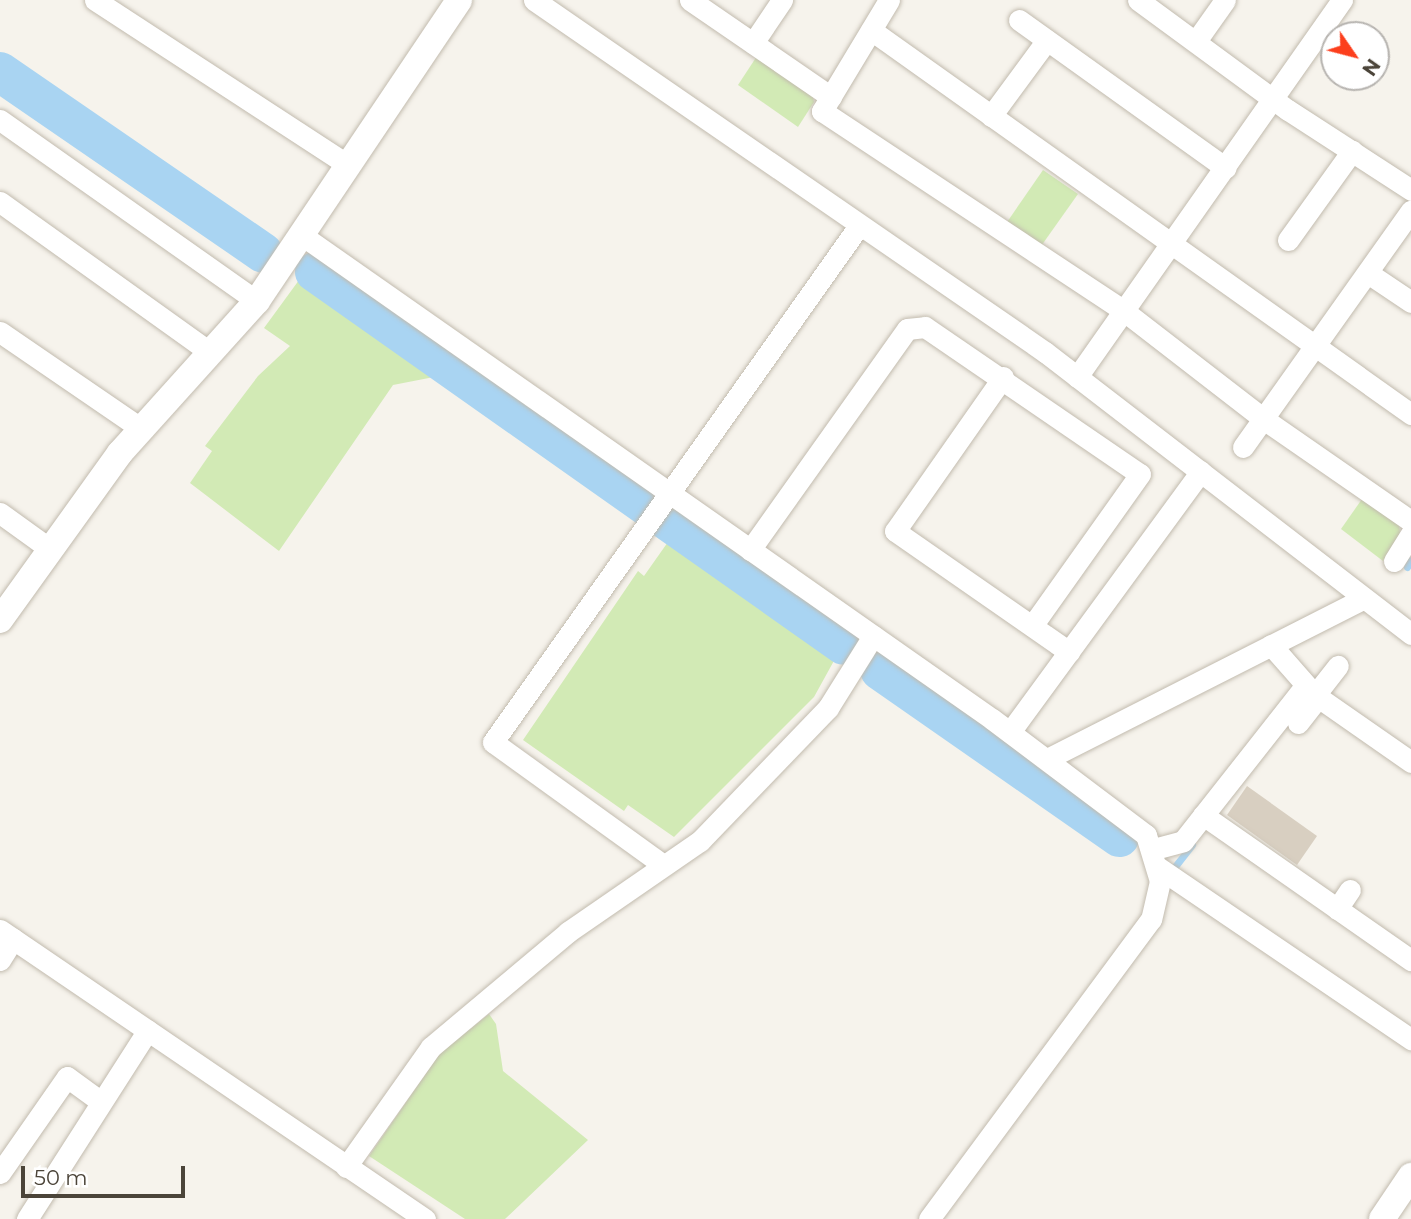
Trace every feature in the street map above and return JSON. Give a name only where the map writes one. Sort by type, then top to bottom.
[{"type":"street","points":[[95,0],[348,165]]},
{"type":"street","points":[[534,0],[1077,377],[1348,581],[1362,599],[1411,634]]},
{"type":"street","points":[[690,0],[831,97]]},
{"type":"street","points":[[753,43],[782,0]]},
{"type":"street","points":[[889,0],[822,111],[1124,311],[1265,420],[1411,521]]},
{"type":"street","points":[[1138,0],[1273,99],[1411,190]]},
{"type":"street","points":[[1195,41],[1225,0]]},
{"type":"street","points":[[1077,377],[1342,0]]},
{"type":"street","points":[[0,620],[50,549],[143,430],[257,301],[303,236],[457,1]]},
{"type":"street","points":[[1018,20],[1226,168]]},
{"type":"street","points":[[871,30],[1411,414]]},
{"type":"street","points":[[991,116],[1047,40]]},
{"type":"street","points":[[0,120],[257,301]]},
{"type":"street","points":[[1287,240],[1352,151]]},
{"type":"street","points":[[0,202],[211,353]]},
{"type":"street","points":[[1243,447],[1317,347],[1411,211]]},
{"type":"street","points":[[662,864],[493,741],[858,227]]},
{"type":"street","points":[[303,236],[661,508],[750,550],[1136,823],[1157,859],[1411,1039]]},
{"type":"street","points":[[1368,273],[1411,302]]},
{"type":"street","points":[[750,550],[907,329],[925,327],[1003,377],[1140,474],[1032,626]]},
{"type":"street","points":[[0,332],[143,430]]},
{"type":"street","points":[[1003,377],[895,531],[1069,652]]},
{"type":"street","points":[[1010,732],[1201,471]]},
{"type":"street","points":[[0,513],[50,549]]},
{"type":"street","points":[[1394,561],[1411,534]]},
{"type":"street","points":[[1047,759],[1362,599]]},
{"type":"street","points":[[346,1167],[431,1047],[568,932],[662,864],[700,841],[828,708],[873,636]]},
{"type":"street","points":[[1271,645],[1313,693],[1411,762]]},
{"type":"street","points":[[1157,859],[1183,841],[1203,815],[1338,666]]},
{"type":"street","points":[[1298,723],[1313,693]]},
{"type":"street","points":[[1203,815],[1337,909],[1409,955]]},
{"type":"street","points":[[929,1219],[1151,919],[1159,894],[1157,859]]},
{"type":"street","points":[[1337,909],[1350,890]]},
{"type":"street","points":[[0,960],[6,934],[425,1219]]},
{"type":"street","points":[[27,1219],[99,1100],[148,1030]]},
{"type":"street","points":[[0,1173],[67,1077],[99,1100]]},
{"type":"street","points":[[1382,1219],[1411,1175]]},
{"type":"green space","points":[[757,56],[812,92],[814,102],[798,127],[738,85]]},
{"type":"green space","points":[[1043,170],[1078,194],[1039,249],[1005,225]]},
{"type":"green space","points":[[309,275],[441,367],[434,377],[393,385],[279,551],[190,483],[212,451],[205,446],[258,376],[290,346],[264,328],[302,276]]},
{"type":"green space","points":[[1362,499],[1399,523],[1400,533],[1383,561],[1341,529]]},
{"type":"green space","points":[[675,532],[841,648],[814,697],[674,837],[628,805],[624,811],[523,740],[638,571],[644,576]]},
{"type":"green space","points":[[489,1014],[496,1024],[503,1071],[588,1140],[505,1219],[465,1219],[369,1156],[440,1053]]},
{"type":"building","points":[[1247,786],[1317,836],[1297,865],[1227,815]]},
{"type":"waterway","points":[[0,72],[263,253]]},
{"type":"waterway","points":[[315,272],[844,645]]},
{"type":"waterway","points":[[1407,567],[1411,560]]},
{"type":"waterway","points":[[880,670],[1119,837]]},
{"type":"waterway","points":[[1173,869],[1192,845]]}]
